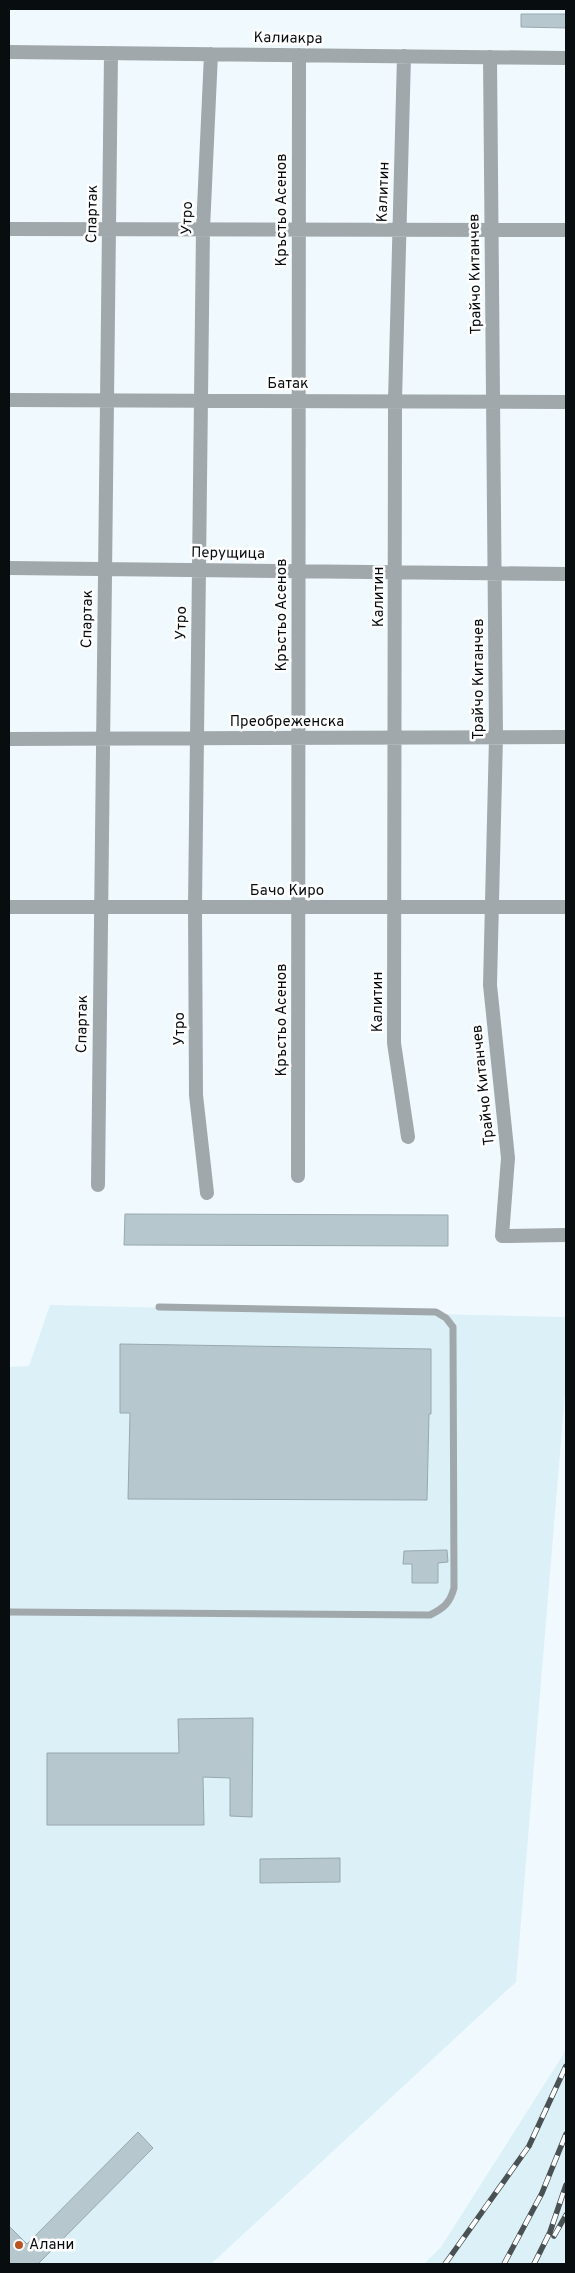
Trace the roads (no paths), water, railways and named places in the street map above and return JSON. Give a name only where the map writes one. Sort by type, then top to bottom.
[{"type":"street","name":"Калиакра","points":[[9,52],[566,58]]},
{"type":"street","name":"Спартак","points":[[98,1185],[111,53]]},
{"type":"street","name":"Утро","points":[[207,1193],[196,1095],[195,907],[203,230],[211,54]]},
{"type":"street","name":"Кръстьо Асенов","points":[[298,1176],[299,55]]},
{"type":"street","name":"Калитин","points":[[404,56],[395,401],[396,738],[394,1044],[408,1138]]},
{"type":"street","name":"Трайчо Китанчев","points":[[490,57],[496,573],[496,738],[490,985],[508,1158],[502,1236],[566,1235]]},
{"type":"street","points":[[9,229],[566,230]]},
{"type":"street","name":"Батак","points":[[9,400],[566,402]]},
{"type":"street","name":"Перущица","points":[[9,568],[566,574]]},
{"type":"street","name":"Преобреженска","points":[[9,739],[566,737]]},
{"type":"street","name":"Бачо Киро","points":[[9,907],[566,907]]},
{"type":"lane","points":[[9,1612],[430,1615],[444,1608],[450,1601],[454,1588],[452,1327],[446,1318],[436,1312],[159,1307]]},
{"type":"railway","points":[[445,2264],[529,2146],[566,2066]]},
{"type":"railway","points":[[504,2264],[542,2193],[566,2134]]},
{"type":"railway","points":[[534,2264],[550,2232],[566,2185]]},
{"type":"railway","points":[[554,2236],[566,2215]]},
{"type":"place","name":"Алани","points":[[19,2245]]}]
